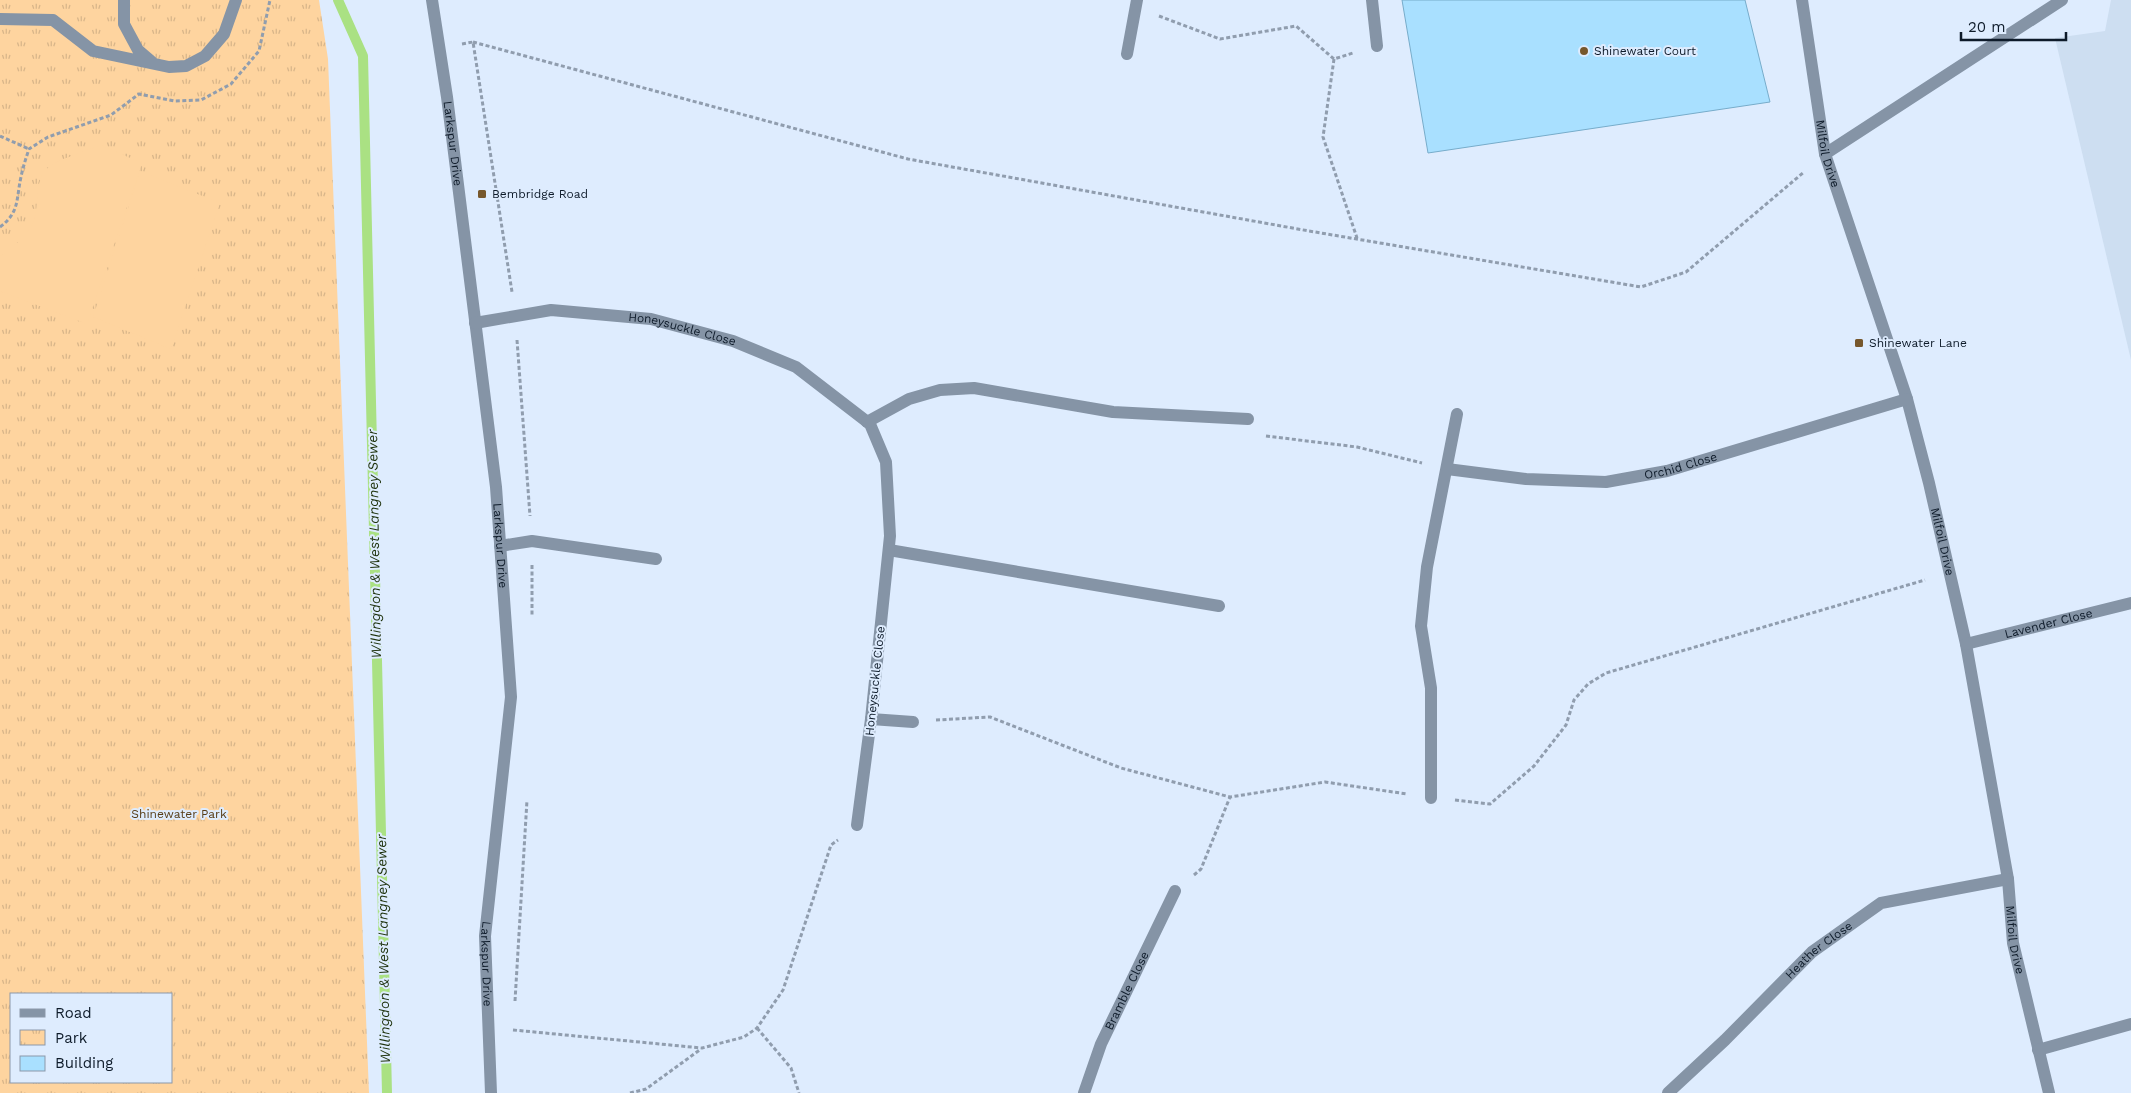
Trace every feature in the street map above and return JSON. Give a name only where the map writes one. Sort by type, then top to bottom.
[{"type":"street","points":[[124,0],[124,24],[138,50],[153,64]]},
{"type":"street","points":[[0,19],[53,20],[93,51],[169,67],[186,66],[205,56],[224,34],[236,0]]},
{"type":"street","name":"Larkspur Drive","points":[[432,0],[447,97],[496,487],[510,697],[485,936],[491,1093]]},
{"type":"street","points":[[1372,0],[1377,46]]},
{"type":"street","name":"Milfoil Drive","points":[[1802,0],[1825,154],[1906,399],[1950,573],[1966,644],[2008,879],[2013,943],[2049,1093]]},
{"type":"street","points":[[1825,154],[2062,0]]},
{"type":"street","points":[[1127,54],[1136,4]]},
{"type":"street","name":"Honeysuckle Close","points":[[475,323],[551,310],[651,319],[733,341],[796,367],[870,424],[886,462],[890,536],[871,719],[857,825]]},
{"type":"street","points":[[867,422],[909,399],[940,390],[974,388],[1113,412],[1248,419]]},
{"type":"street","name":"Orchid Close","points":[[1447,469],[1526,479],[1606,482],[1667,471],[1906,399]]},
{"type":"street","points":[[1431,798],[1431,688],[1421,626],[1426,567],[1457,414]]},
{"type":"street","points":[[500,546],[532,542],[656,559]]},
{"type":"street","points":[[889,550],[1219,606]]},
{"type":"street","name":"Lavender Close","points":[[1966,644],[2131,603]]},
{"type":"street","points":[[871,719],[913,722]]},
{"type":"street","name":"Heather Close","points":[[1668,1093],[1725,1040],[1812,952],[1881,903],[2008,879]]},
{"type":"street","name":"Bramble Close","points":[[1084,1093],[1101,1044],[1175,891]]},
{"type":"street","points":[[2038,1050],[2131,1024]]},
{"type":"path","points":[[0,227],[11,219],[17,203],[21,177],[29,149],[48,136],[110,115],[139,94],[175,101],[202,100],[232,84],[259,51],[270,0]]},
{"type":"path","points":[[1136,4],[1220,39],[1296,26],[1334,59]]},
{"type":"path","points":[[473,42],[908,159],[1641,287],[1686,272],[1825,154]]},
{"type":"path","points":[[1334,59],[1377,46]]},
{"type":"path","points":[[1334,59],[1324,137],[1357,238]]},
{"type":"path","points":[[0,136],[29,149]]},
{"type":"path","points":[[1248,419],[1246,433],[1357,447],[1447,469]]},
{"type":"path","points":[[913,722],[990,717],[1121,768],[1230,797],[1325,782],[1431,798],[1490,804],[1534,766],[1566,725],[1574,700],[1588,684],[1606,673],[1950,573]]},
{"type":"path","points":[[1175,891],[1201,869],[1230,797]]},
{"type":"path","points":[[513,1030],[702,1048],[744,1037],[757,1028],[783,990],[831,845],[857,825]]},
{"type":"path","points":[[757,1028],[791,1068],[799,1093]]},
{"type":"path","points":[[630,1093],[646,1089],[702,1048]]},
{"type":"shaded area","points":[[2111,0],[2131,0],[2131,360],[2055,38],[2105,31]]},
{"type":"green space","name":"Shinewater Park","points":[[0,0],[319,0],[328,59],[369,1093],[0,1093]]},
{"type":"green space","points":[[100,145],[142,163],[87,324],[0,291],[0,256],[17,243],[31,227],[44,172],[54,163]]},
{"type":"green space","points":[[140,171],[220,203],[171,349],[93,317]]},
{"type":"building","name":"Shinewater Court","points":[[1402,0],[1745,0],[1770,102],[1428,153]]},
{"type":"waterway","name":"Willingdon & West Langney Sewer","points":[[338,0],[363,56],[387,1093]]},
{"type":"place","name":"Shinewater Court","points":[[1584,51]]},
{"type":"place","name":"Bembridge Road","points":[[482,194]]},
{"type":"place","name":"Shinewater Lane","points":[[1859,343]]}]
